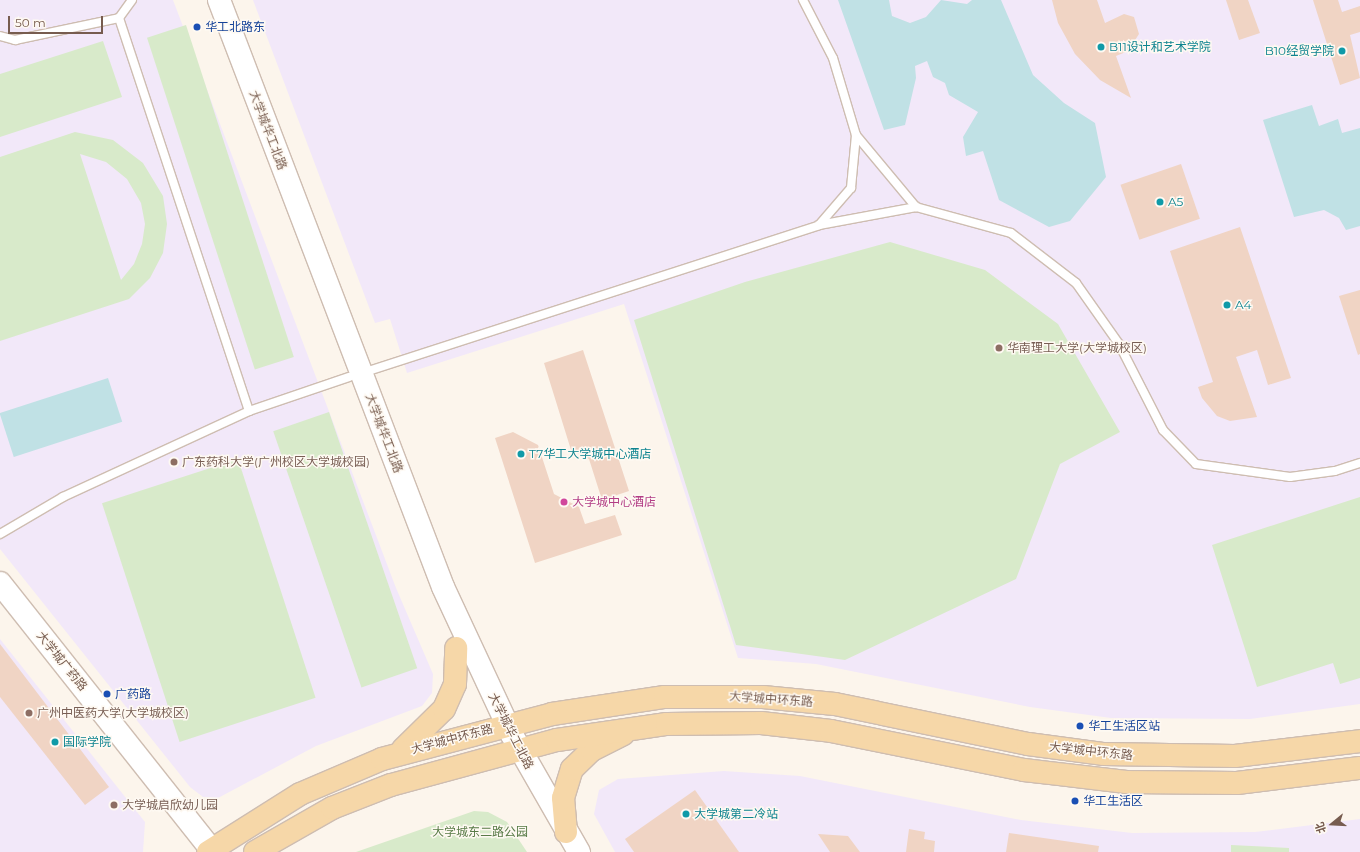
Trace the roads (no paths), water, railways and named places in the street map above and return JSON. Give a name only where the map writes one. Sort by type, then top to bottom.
[{"type":"main road","name":"大学城华工北路","points":[[206,0],[355,375],[501,726]]},
{"type":"main road","name":"大学城华工北路","points":[[220,0],[355,375],[456,648],[565,842],[579,852]]},
{"type":"main road","name":"大学城广药路","points":[[0,583],[207,851]]},
{"type":"main road","name":"大学城广药路","points":[[0,606],[207,851]]},
{"type":"main road","points":[[395,756],[422,734],[444,709],[455,684],[456,648]]},
{"type":"main road","name":"大学城中环东路","points":[[207,851],[255,820],[321,784],[395,756],[501,726],[606,704],[718,696],[835,704],[1028,744],[1104,754],[1235,756],[1360,741]]},
{"type":"main road","name":"大学城中环东路","points":[[255,852],[312,818],[373,791],[513,750],[639,727],[718,722],[802,727],[1024,770],[1126,782],[1237,783],[1360,768]]},
{"type":"main road","points":[[565,842],[563,798],[572,770],[592,750],[639,727]]},
{"type":"lane","points":[[0,36],[15,40],[119,18],[132,0]]},
{"type":"lane","points":[[803,0],[833,58],[856,135],[851,188],[819,225]]},
{"type":"lane","points":[[119,18],[249,410]]},
{"type":"lane","points":[[856,135],[916,207]]},
{"type":"lane","points":[[0,534],[63,497],[249,410],[819,225],[916,207],[1010,233],[1076,283],[1119,344],[1163,430],[1196,464],[1290,477],[1336,471],[1360,464]]},
{"type":"water","points":[[838,0],[889,0],[892,16],[910,23],[926,17],[941,0],[967,4],[972,0],[1001,0],[1033,75],[1064,103],[1095,123],[1106,177],[1070,221],[1049,227],[999,200],[983,151],[966,156],[963,137],[978,112],[949,95],[945,83],[933,77],[927,61],[915,66],[916,78],[905,125],[884,130]]},
{"type":"water","points":[[1312,105],[1319,126],[1338,119],[1342,133],[1360,128],[1360,226],[1346,230],[1339,218],[1324,210],[1294,217],[1263,120]]},
{"type":"water","points":[[108,378],[122,422],[14,457],[0,413]]},
{"type":"place","name":"华工北路东","points":[[197,27]]},
{"type":"place","name":"B11设计和艺术学院","points":[[1101,47]]},
{"type":"place","name":"B10经贸学院","points":[[1342,51]]},
{"type":"place","name":"A5","points":[[1160,202]]},
{"type":"place","name":"A4","points":[[1227,305]]},
{"type":"place","name":"华南理工大学(大学城校区)","points":[[999,348]]},
{"type":"place","name":"T7华工大学城中心酒店","points":[[521,454]]},
{"type":"place","name":"广东药科大学(广州校区大学城校园)","points":[[174,462]]},
{"type":"place","name":"大学城中心酒店","points":[[564,502]]},
{"type":"place","name":"广药路","points":[[107,694]]},
{"type":"place","name":"广州中医药大学(大学城校区)","points":[[29,713]]},
{"type":"place","name":"华工生活区站","points":[[1080,726]]},
{"type":"place","name":"国际学院","points":[[55,742]]},
{"type":"place","name":"华工生活区","points":[[1075,801]]},
{"type":"place","name":"大学城启欣幼儿园","points":[[114,805]]},
{"type":"place","name":"大学城第二冷站","points":[[686,814]]},
{"type":"park label","name":"大学城东二路公园","points":[[480,832]]}]
